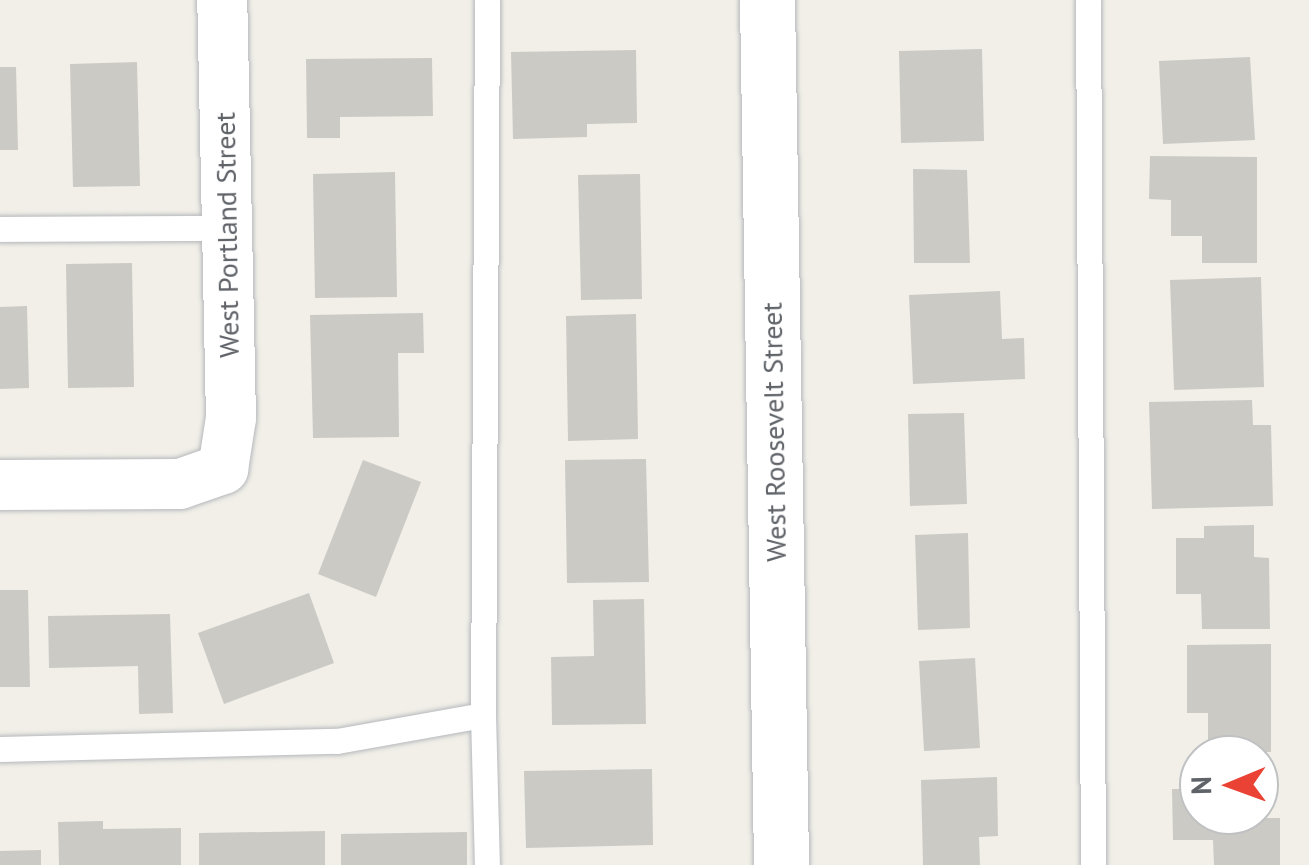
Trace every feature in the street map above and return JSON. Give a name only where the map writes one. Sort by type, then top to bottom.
[{"type":"street","name":"West Portland Street","points":[[0,484],[180,484],[223,469],[232,418],[222,0]]},
{"type":"street","name":"West Roosevelt Street","points":[[766,0],[781,865]]},
{"type":"lane","points":[[486,0],[487,865]]},
{"type":"lane","points":[[1088,0],[1093,865]]},
{"type":"lane","points":[[0,229],[227,228]]},
{"type":"lane","points":[[0,749],[337,741],[484,715]]},
{"type":"building","points":[[982,49],[984,141],[901,143],[899,51]]},
{"type":"building","points":[[636,50],[637,123],[587,124],[587,137],[513,139],[511,52]]},
{"type":"building","points":[[1250,57],[1255,140],[1163,144],[1159,61]]},
{"type":"building","points":[[432,58],[433,116],[340,117],[340,138],[307,138],[306,59]]},
{"type":"building","points":[[137,62],[140,186],[73,187],[70,64]]},
{"type":"building","points":[[0,67],[16,67],[18,150],[0,150]]},
{"type":"building","points":[[1150,156],[1257,157],[1257,263],[1202,263],[1202,236],[1171,236],[1171,200],[1149,199]]},
{"type":"building","points":[[913,169],[967,170],[970,263],[914,263]]},
{"type":"building","points":[[395,172],[397,297],[315,298],[313,174]]},
{"type":"building","points":[[640,174],[642,299],[581,300],[578,175]]},
{"type":"building","points":[[132,263],[134,387],[68,388],[66,264]]},
{"type":"building","points":[[1261,277],[1264,387],[1174,390],[1170,280]]},
{"type":"building","points":[[1000,291],[1002,339],[1024,338],[1025,379],[913,384],[909,295]]},
{"type":"building","points":[[27,306],[29,388],[0,389],[0,307]]},
{"type":"building","points":[[423,313],[424,353],[398,353],[399,437],[313,438],[310,315]]},
{"type":"building","points":[[636,314],[638,439],[568,441],[566,316]]},
{"type":"building","points":[[1252,400],[1253,425],[1271,425],[1273,506],[1152,509],[1149,402]]},
{"type":"building","points":[[964,413],[967,504],[910,506],[908,414]]},
{"type":"building","points":[[646,459],[649,582],[567,583],[565,460]]},
{"type":"building","points":[[363,460],[421,482],[376,597],[318,574]]},
{"type":"building","points":[[1254,525],[1254,557],[1269,558],[1270,629],[1202,629],[1201,594],[1176,594],[1176,538],[1204,538],[1204,526]]},
{"type":"building","points":[[968,533],[970,628],[918,630],[915,535]]},
{"type":"building","points":[[0,590],[28,590],[30,687],[0,687]]},
{"type":"building","points":[[309,593],[334,663],[224,704],[198,633]]},
{"type":"building","points":[[644,599],[646,724],[552,725],[551,657],[594,656],[593,600]]},
{"type":"building","points":[[170,614],[173,713],[139,714],[138,666],[49,668],[48,616]]},
{"type":"building","points":[[1271,644],[1271,735],[1208,735],[1208,713],[1187,713],[1187,645]]},
{"type":"building","points":[[975,658],[980,748],[924,751],[919,661]]},
{"type":"building","points":[[652,769],[653,845],[526,848],[524,771]]},
{"type":"building","points":[[997,777],[998,836],[979,837],[980,865],[923,865],[921,780]]},
{"type":"building","points":[[1172,789],[1179,789],[1179,835],[1279,835],[1280,818],[1280,865],[1214,865],[1213,840],[1173,840]]},
{"type":"building","points":[[103,821],[103,829],[181,828],[181,865],[59,865],[58,822]]},
{"type":"building","points":[[325,831],[325,865],[199,865],[199,833]]},
{"type":"building","points":[[467,832],[467,865],[341,865],[341,834]]},
{"type":"building","points":[[41,850],[41,865],[0,865],[0,851]]}]
